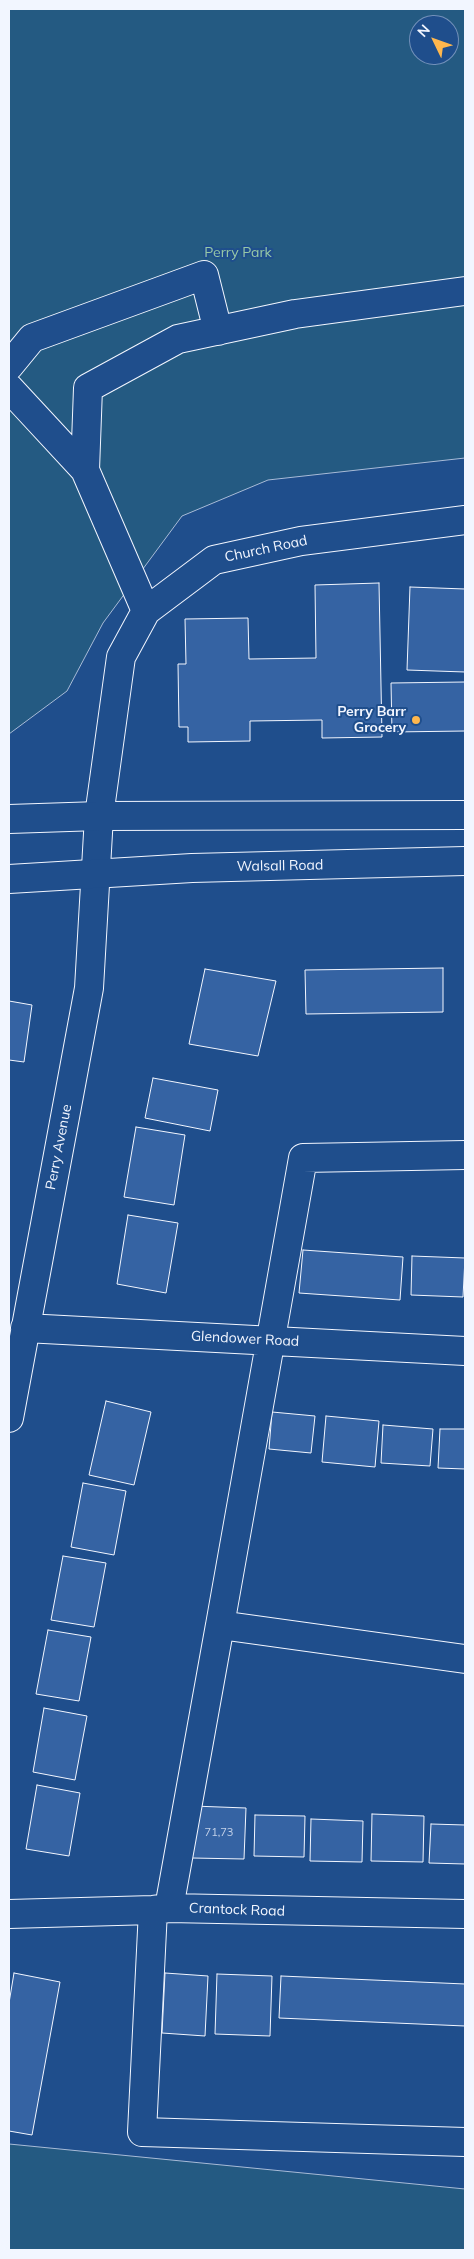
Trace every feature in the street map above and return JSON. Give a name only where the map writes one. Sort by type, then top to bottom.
[{"type":"main road","points":[[9,366],[32,338],[204,274],[218,332]]},
{"type":"main road","points":[[85,470],[88,388],[178,339],[218,332],[295,314],[465,290]]},
{"type":"main road","points":[[9,388],[85,470],[146,611]]},
{"type":"main road","name":"Church Road","points":[[99,816],[121,657],[146,611],[214,560],[300,541],[465,520]]},
{"type":"main road","points":[[9,819],[99,816],[465,815]]},
{"type":"main road","points":[[96,875],[99,816]]},
{"type":"main road","name":"Walsall Road","points":[[9,879],[192,868],[465,861]]},
{"type":"main road","name":"Perry Avenue","points":[[9,1418],[89,988],[96,875]]},
{"type":"main road","points":[[465,1155],[303,1158],[220,1625],[161,1909],[142,2132],[465,2142]]},
{"type":"main road","name":"Glendower Road","points":[[25,1328],[465,1351]]},
{"type":"main road","points":[[220,1625],[465,1659]]},
{"type":"main road","name":"Crantock Road","points":[[9,1914],[161,1909],[465,1914]]},
{"type":"green space","name":"Perry Park","points":[[9,9],[465,9],[465,458],[268,480],[182,516],[103,623],[67,691],[9,734]]},
{"type":"green space","points":[[9,2144],[465,2189],[465,2250],[9,2250]]},
{"type":"building","points":[[379,583],[382,737],[322,738],[322,720],[250,721],[250,741],[188,742],[188,727],[179,727],[178,664],[186,664],[185,619],[248,618],[249,659],[316,658],[315,585]]},
{"type":"building","points":[[410,587],[465,589],[465,672],[407,670]]},
{"type":"building","points":[[465,682],[465,731],[392,732],[391,683]]},
{"type":"building","points":[[443,968],[443,1012],[306,1014],[305,970]]},
{"type":"building","points":[[205,969],[276,981],[258,1056],[189,1044]]},
{"type":"building","points":[[9,1001],[32,1005],[24,1062],[9,1060]]},
{"type":"building","points":[[153,1078],[218,1090],[210,1131],[145,1118]]},
{"type":"building","points":[[136,1127],[185,1135],[174,1205],[124,1197]]},
{"type":"building","points":[[128,1215],[178,1223],[166,1293],[117,1284]]},
{"type":"building","points":[[303,1250],[403,1257],[400,1300],[299,1293]]},
{"type":"building","points":[[412,1256],[465,1258],[463,1297],[411,1295]]},
{"type":"building","points":[[106,1401],[151,1412],[134,1485],[89,1475]]},
{"type":"building","points":[[272,1412],[315,1416],[311,1453],[269,1449]]},
{"type":"building","points":[[326,1416],[379,1421],[375,1467],[322,1462]]},
{"type":"building","points":[[383,1425],[433,1429],[430,1466],[381,1463]]},
{"type":"building","points":[[440,1429],[465,1429],[465,1469],[438,1468]]},
{"type":"building","points":[[83,1483],[126,1491],[114,1555],[71,1547]]},
{"type":"building","points":[[63,1556],[106,1563],[94,1627],[51,1620]]},
{"type":"building","points":[[48,1630],[91,1637],[79,1701],[36,1694]]},
{"type":"building","points":[[44,1708],[87,1716],[75,1780],[33,1772]]},
{"type":"building","points":[[37,1785],[80,1793],[69,1856],[26,1849]]},
{"type":"building","points":[[193,1806],[246,1808],[244,1859],[192,1858]]},
{"type":"building","points":[[372,1814],[424,1816],[423,1862],[371,1861]]},
{"type":"building","points":[[255,1815],[305,1816],[304,1857],[254,1856]]},
{"type":"building","points":[[311,1819],[363,1821],[362,1862],[310,1861]]},
{"type":"building","points":[[431,1824],[465,1825],[465,1864],[429,1863]]},
{"type":"building","points":[[14,1973],[60,1982],[32,2135],[9,2131],[9,2003]]},
{"type":"building","points":[[165,1973],[208,1976],[205,2036],[162,2033]]},
{"type":"building","points":[[217,1974],[272,1976],[270,2036],[215,2034]]},
{"type":"building","points":[[281,1976],[465,1984],[465,2026],[279,2018]]},
{"type":"place","name":"Perry Barr Grocery","points":[[416,720]]}]
